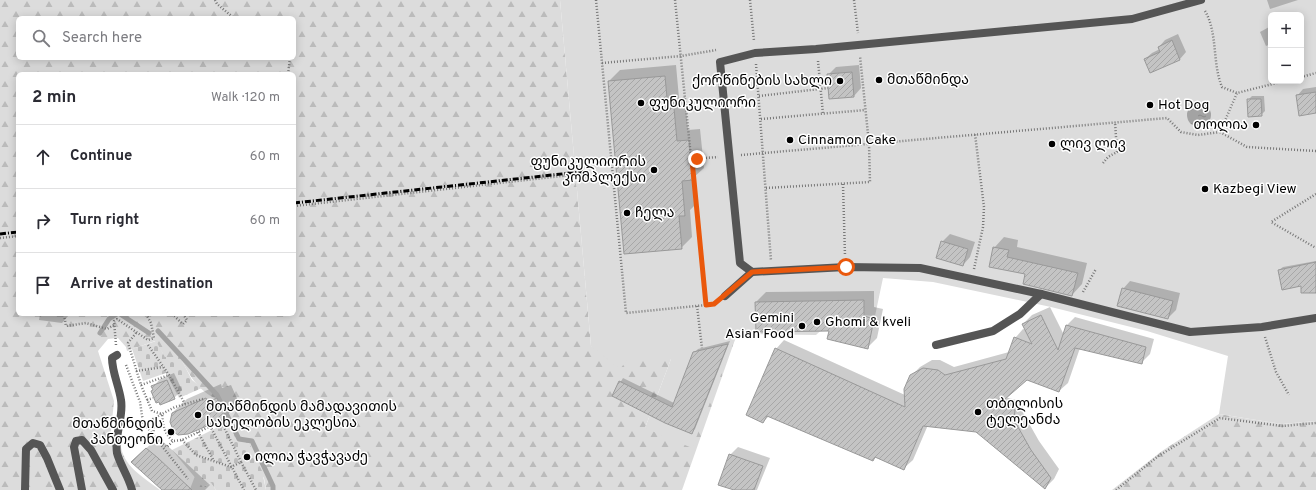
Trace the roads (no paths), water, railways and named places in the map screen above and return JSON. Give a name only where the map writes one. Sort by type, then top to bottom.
[{"type":"lane","points":[[752,272],[740,263],[720,62],[755,53],[816,49],[1132,19],[1201,0]]},
{"type":"lane","points":[[724,296],[752,272],[846,267],[920,268],[1041,294],[1190,332],[1262,327],[1316,318]]},
{"type":"lane","points":[[936,345],[993,331],[1020,314],[1041,294]]},
{"type":"lane","points":[[117,355],[112,358],[112,366],[119,384],[122,403],[117,433],[117,452],[132,490]]},
{"type":"lane","points":[[82,490],[74,447],[76,441],[82,440],[91,450],[113,490]]},
{"type":"lane","points":[[25,490],[26,449],[33,443],[40,445],[60,490]]},
{"type":"water","points":[[1199,103],[1208,106],[1211,115],[1208,124],[1199,127],[1190,124],[1187,115],[1190,106]]},
{"type":"waterway","points":[[100,333],[109,319],[114,316]]},
{"type":"waterway","points":[[123,316],[149,333]]},
{"type":"waterway","points":[[158,331],[217,395],[239,439],[252,441],[273,486],[273,490]]},
{"type":"railway","points":[[296,203],[589,171]]},
{"type":"railway","points":[[0,234],[16,232]]},
{"type":"place","name":"მთაწმინდა","points":[[879,80]]},
{"type":"place","name":"ქორწინების სახლი","points":[[840,81]]},
{"type":"place","name":"ფუნიკულიორი","points":[[641,103]]},
{"type":"place","name":"Hot Dog","points":[[1150,105]]},
{"type":"place","name":"თოლია","points":[[1256,125]]},
{"type":"place","name":"Cinnamon Cake","points":[[790,140]]},
{"type":"place","name":"ლივ ლივ","points":[[1052,144]]},
{"type":"place","name":"ფუნიკულიორის კომპლექსი","points":[[654,170]]},
{"type":"place","name":"Kazbegi View","points":[[1205,189]]},
{"type":"place","name":"ჩელა","points":[[627,213]]},
{"type":"place","name":"Ghomi & kveli","points":[[817,322]]},
{"type":"place","name":"Gemini Asian Food","points":[[802,326]]},
{"type":"place","name":"თბილისის ტელეანძა","points":[[978,412]]},
{"type":"place","name":"მთაწმინდის მამადავითის სახელობის ეკლესია","points":[[198,415]]},
{"type":"place","name":"მთაწმინდის პანთეონი","points":[[171,432]]},
{"type":"place","name":"ილია ჭავჭავაძე","points":[[247,457]]}]
